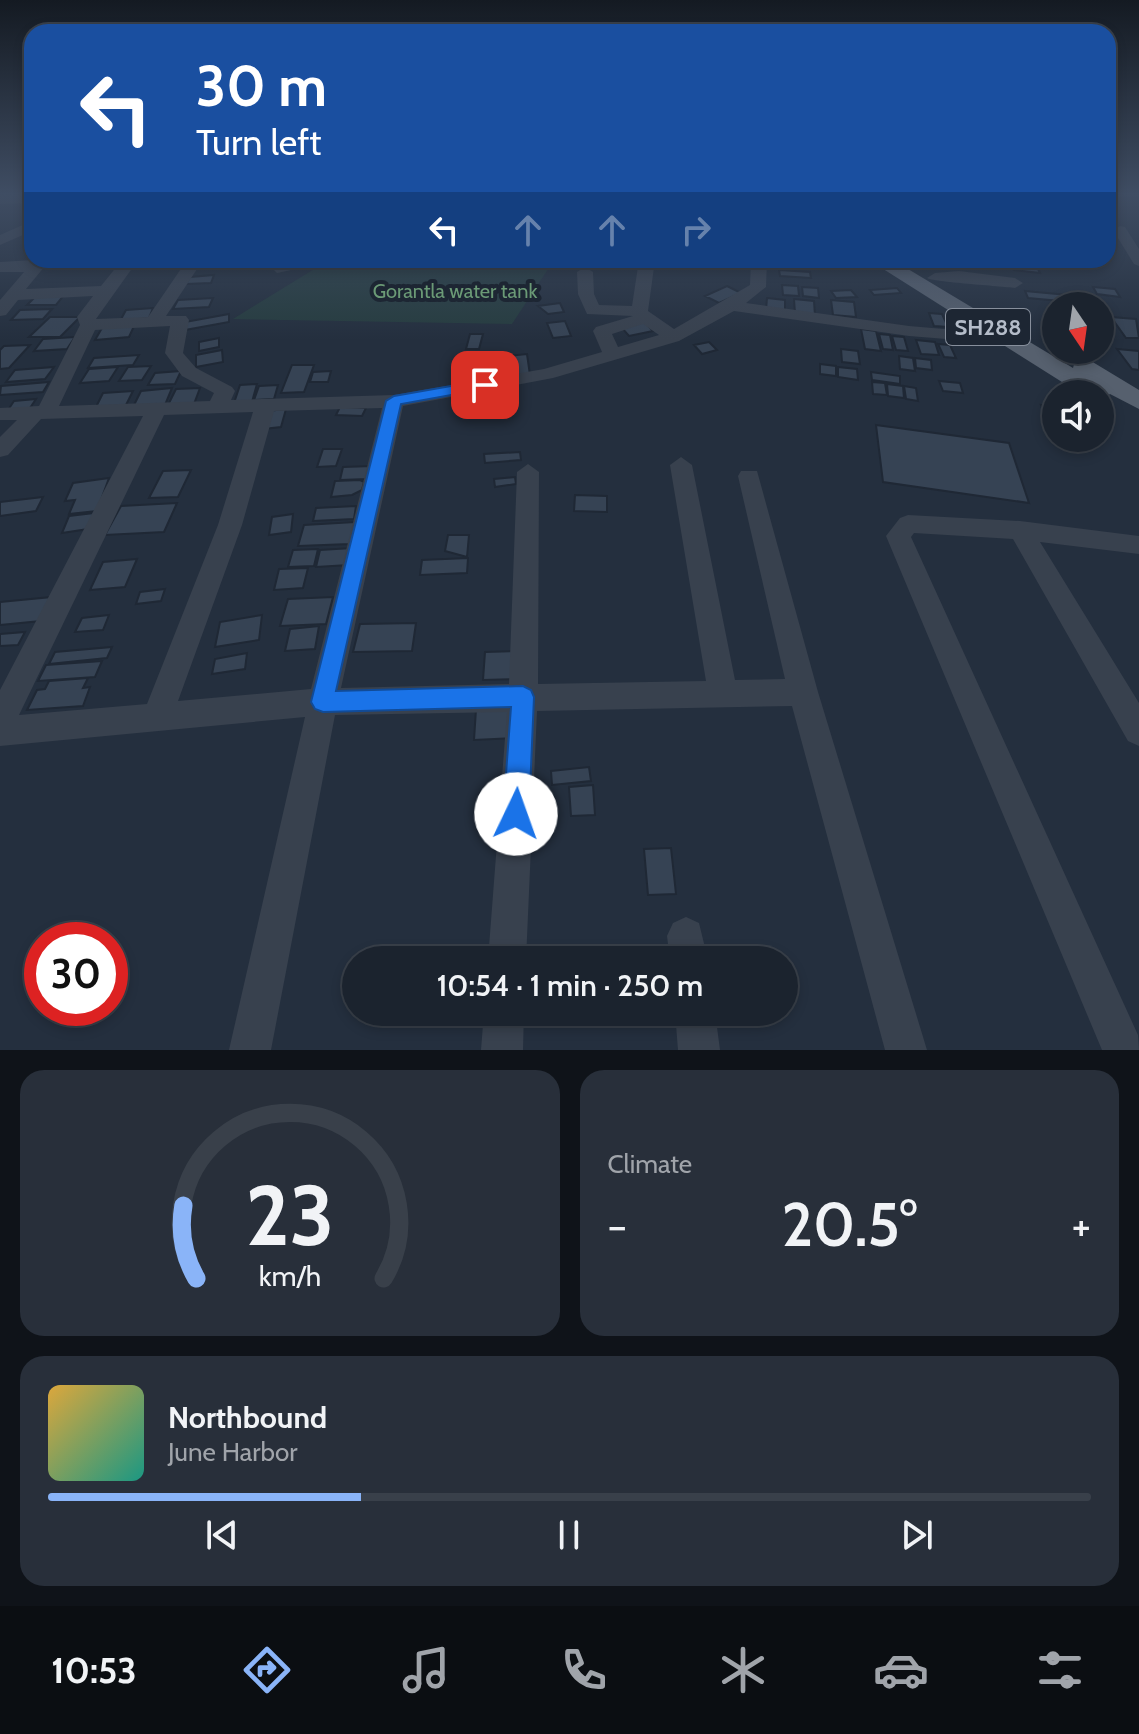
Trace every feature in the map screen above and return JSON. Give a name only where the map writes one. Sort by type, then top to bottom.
[{"type":"main road","name":"SH288","points":[[892,268],[1075,380]]},
{"type":"main road","name":"SH288","points":[[918,268],[1042,341]]},
{"type":"main road","name":"SH288","points":[[1080,364],[1139,401]]},
{"type":"main road","name":"SH288","points":[[1114,404],[1139,419]]},
{"type":"street","points":[[1122,242],[1133,259]]},
{"type":"street","points":[[0,267],[24,265]]},
{"type":"street","points":[[0,311],[35,268]]},
{"type":"street","points":[[0,450],[40,414],[89,325],[86,317],[124,268]]},
{"type":"street","points":[[154,320],[190,268]]},
{"type":"street","points":[[641,315],[646,268]]},
{"type":"street","points":[[0,414],[155,412],[394,401],[546,374],[673,337],[731,306],[758,287],[759,268]]},
{"type":"street","points":[[935,278],[1009,271]]},
{"type":"street","points":[[585,272],[586,294],[593,310],[641,315],[673,337]]},
{"type":"street","points":[[13,295],[105,291]]},
{"type":"street","points":[[731,306],[921,333],[1008,339]]},
{"type":"street","points":[[612,355],[602,331],[641,315]]},
{"type":"street","points":[[89,325],[180,320],[174,353],[189,372],[225,391],[217,408]]},
{"type":"street","points":[[250,1050],[323,702],[394,401]]},
{"type":"street","points":[[157,717],[230,525],[265,406]]},
{"type":"street","points":[[0,721],[155,412]]},
{"type":"street","points":[[681,465],[723,693]]},
{"type":"street","points":[[508,946],[523,697],[528,472]]},
{"type":"street","points":[[749,476],[803,692],[906,1050]]},
{"type":"street","points":[[1123,1050],[898,536],[908,524],[1020,530],[1139,545]]},
{"type":"street","points":[[1020,530],[1139,731]]},
{"type":"street","points":[[0,731],[323,702],[803,692]]},
{"type":"street","points":[[502,1050],[503,1026]]},
{"type":"street","points":[[696,1026],[699,1050]]},
{"type":"green space","name":"Gorantla water tank","points":[[316,268],[549,268],[512,324],[233,319]]},
{"type":"building","points":[[1038,268],[1040,273],[1014,270]]},
{"type":"building","points":[[779,270],[810,272],[811,278],[780,276]]},
{"type":"building","points":[[214,275],[211,283],[186,284],[190,277]]},
{"type":"building","points":[[782,285],[798,286],[799,296],[783,295]]},
{"type":"building","points":[[727,286],[741,293],[719,303],[705,296]]},
{"type":"building","points":[[802,287],[818,288],[819,298],[803,296]]},
{"type":"building","points":[[1093,287],[1115,289],[1120,297],[1114,296],[1114,292],[1096,292]]},
{"type":"building","points":[[897,288],[901,293],[874,295],[870,290]]},
{"type":"building","points":[[851,290],[857,297],[836,298],[831,291]]},
{"type":"building","points":[[1025,291],[1042,293],[1042,299],[1028,298]]},
{"type":"building","points":[[65,294],[56,305],[27,305],[37,295]]},
{"type":"building","points":[[213,298],[209,307],[173,309],[178,300]]},
{"type":"building","points":[[767,298],[785,300],[785,312],[766,310]]},
{"type":"building","points":[[794,299],[814,301],[815,316],[795,314]]},
{"type":"building","points":[[831,300],[854,302],[856,317],[833,315]]},
{"type":"building","points":[[560,303],[564,312],[548,314],[538,306]]},
{"type":"building","points":[[153,308],[149,318],[120,321],[126,310]]},
{"type":"building","points":[[52,309],[43,319],[11,320],[20,310]]},
{"type":"building","points":[[929,313],[942,314],[948,327],[934,326]]},
{"type":"building","points":[[229,314],[229,322],[185,330],[185,322]]},
{"type":"building","points":[[50,317],[80,317],[60,337],[29,337]]},
{"type":"building","points":[[1114,317],[1136,319],[1139,338],[1126,338]]},
{"type":"building","points":[[565,321],[571,336],[553,338],[547,323]]},
{"type":"building","points":[[645,322],[653,331],[629,336],[621,327]]},
{"type":"building","points":[[135,324],[129,337],[95,340],[102,328]]},
{"type":"building","points":[[861,329],[876,331],[881,351],[865,349]]},
{"type":"building","points":[[470,334],[483,334],[479,349],[466,349]]},
{"type":"building","points":[[879,334],[890,335],[893,350],[883,349]]},
{"type":"building","points":[[892,336],[904,337],[908,351],[896,350]]},
{"type":"building","points":[[75,337],[67,349],[34,351],[43,339]]},
{"type":"building","points":[[219,338],[219,347],[199,351],[199,342]]},
{"type":"building","points":[[916,340],[935,342],[939,355],[921,354]]},
{"type":"building","points":[[709,342],[717,350],[702,354],[694,345]]},
{"type":"building","points":[[938,344],[950,345],[956,358],[944,357]]},
{"type":"building","points":[[30,345],[9,368],[0,369],[0,350],[4,346]]},
{"type":"building","points":[[841,349],[858,351],[860,364],[842,362]]},
{"type":"building","points":[[1117,349],[1139,351],[1139,370],[1132,369]]},
{"type":"building","points":[[222,350],[223,362],[196,367],[196,355]]},
{"type":"building","points":[[527,354],[530,375],[509,377],[507,356]]},
{"type":"building","points":[[139,355],[133,365],[88,368],[94,358]]},
{"type":"building","points":[[899,356],[913,358],[915,371],[900,369]]},
{"type":"building","points":[[915,358],[931,360],[932,370],[916,368]]},
{"type":"building","points":[[820,364],[836,366],[836,376],[820,374]]},
{"type":"building","points":[[292,365],[314,365],[304,392],[281,393]]},
{"type":"building","points":[[151,366],[142,380],[119,381],[128,367]]},
{"type":"building","points":[[54,367],[45,379],[6,382],[15,370]]},
{"type":"building","points":[[118,367],[109,381],[80,383],[89,369]]},
{"type":"building","points":[[838,367],[857,369],[858,380],[838,377]]},
{"type":"building","points":[[181,371],[175,384],[148,385],[155,373]]},
{"type":"building","points":[[331,371],[328,382],[310,382],[313,372]]},
{"type":"building","points":[[871,372],[900,376],[900,384],[872,380]]},
{"type":"building","points":[[939,381],[960,383],[963,393],[943,391]]},
{"type":"building","points":[[49,382],[43,392],[0,395],[1,386]]},
{"type":"building","points":[[872,382],[885,383],[887,395],[873,394]]},
{"type":"building","points":[[257,384],[252,402],[234,403],[240,385]]},
{"type":"building","points":[[887,384],[903,386],[904,398],[888,396]]},
{"type":"building","points":[[278,385],[274,399],[254,400],[259,386]]},
{"type":"building","points":[[904,386],[916,388],[918,401],[906,399]]},
{"type":"building","points":[[172,388],[165,405],[133,407],[141,391]]},
{"type":"building","points":[[200,388],[194,404],[168,405],[176,389]]},
{"type":"building","points":[[133,391],[125,407],[95,409],[103,393]]},
{"type":"building","points":[[36,399],[30,408],[8,410],[14,401]]},
{"type":"building","points":[[340,407],[366,408],[362,416],[336,415]]},
{"type":"building","points":[[286,409],[281,427],[263,429],[267,411]]},
{"type":"building","points":[[876,425],[1009,443],[1029,503],[883,482]]},
{"type":"building","points":[[323,449],[342,449],[336,466],[317,467]]},
{"type":"building","points":[[520,452],[521,460],[485,463],[484,454]]},
{"type":"building","points":[[372,466],[368,479],[340,480],[343,467]]},
{"type":"building","points":[[191,470],[178,497],[149,498],[163,471]]},
{"type":"building","points":[[515,477],[516,484],[495,487],[494,479]]},
{"type":"building","points":[[109,478],[97,511],[69,514],[75,500],[65,501],[73,483]]},
{"type":"building","points":[[335,481],[364,482],[362,490],[352,495],[331,497]]},
{"type":"building","points":[[575,495],[607,496],[607,512],[574,511]]},
{"type":"building","points":[[43,497],[36,511],[0,516],[0,502]]},
{"type":"building","points":[[177,503],[164,532],[105,535],[121,506]]},
{"type":"building","points":[[356,506],[354,519],[313,521],[316,508]]},
{"type":"building","points":[[94,513],[88,529],[62,533],[69,516]]},
{"type":"building","points":[[293,514],[291,532],[269,535],[272,517]]},
{"type":"building","points":[[355,522],[350,544],[298,546],[304,525]]},
{"type":"building","points":[[448,535],[469,535],[467,557],[445,551]]},
{"type":"building","points":[[352,548],[349,565],[316,567],[320,550]]},
{"type":"building","points":[[318,549],[314,566],[288,567],[293,550]]},
{"type":"building","points":[[468,558],[467,573],[420,575],[422,560]]},
{"type":"building","points":[[137,559],[125,587],[90,590],[103,562]]},
{"type":"building","points":[[308,568],[303,588],[274,590],[279,569]]},
{"type":"building","points":[[165,589],[161,601],[136,604],[140,592]]},
{"type":"building","points":[[52,597],[41,621],[0,625],[0,602]]},
{"type":"building","points":[[333,597],[326,624],[280,626],[288,599]]},
{"type":"building","points":[[109,615],[103,630],[75,632],[82,618]]},
{"type":"building","points":[[262,615],[259,640],[215,647],[220,622]]},
{"type":"building","points":[[416,623],[412,651],[353,652],[360,624]]},
{"type":"building","points":[[319,626],[315,649],[285,651],[290,629]]},
{"type":"building","points":[[25,632],[18,645],[0,646],[0,634]]},
{"type":"building","points":[[112,647],[107,658],[49,664],[55,652]]},
{"type":"building","points":[[516,651],[516,679],[483,680],[485,652]]},
{"type":"building","points":[[247,653],[245,669],[212,674],[215,659]]},
{"type":"building","points":[[102,661],[95,677],[38,681],[46,665]]},
{"type":"building","points":[[88,678],[83,688],[90,687],[83,706],[27,710],[37,690],[45,689],[49,681]]},
{"type":"building","points":[[515,707],[514,738],[474,740],[476,709]]},
{"type":"building","points":[[589,767],[591,781],[552,785],[551,771]]},
{"type":"building","points":[[593,785],[595,815],[571,816],[569,787]]},
{"type":"building","points":[[671,848],[676,894],[648,895],[644,849]]},
{"type":"route","points":[[485,385],[394,401],[323,702],[523,697],[516,814]]}]
